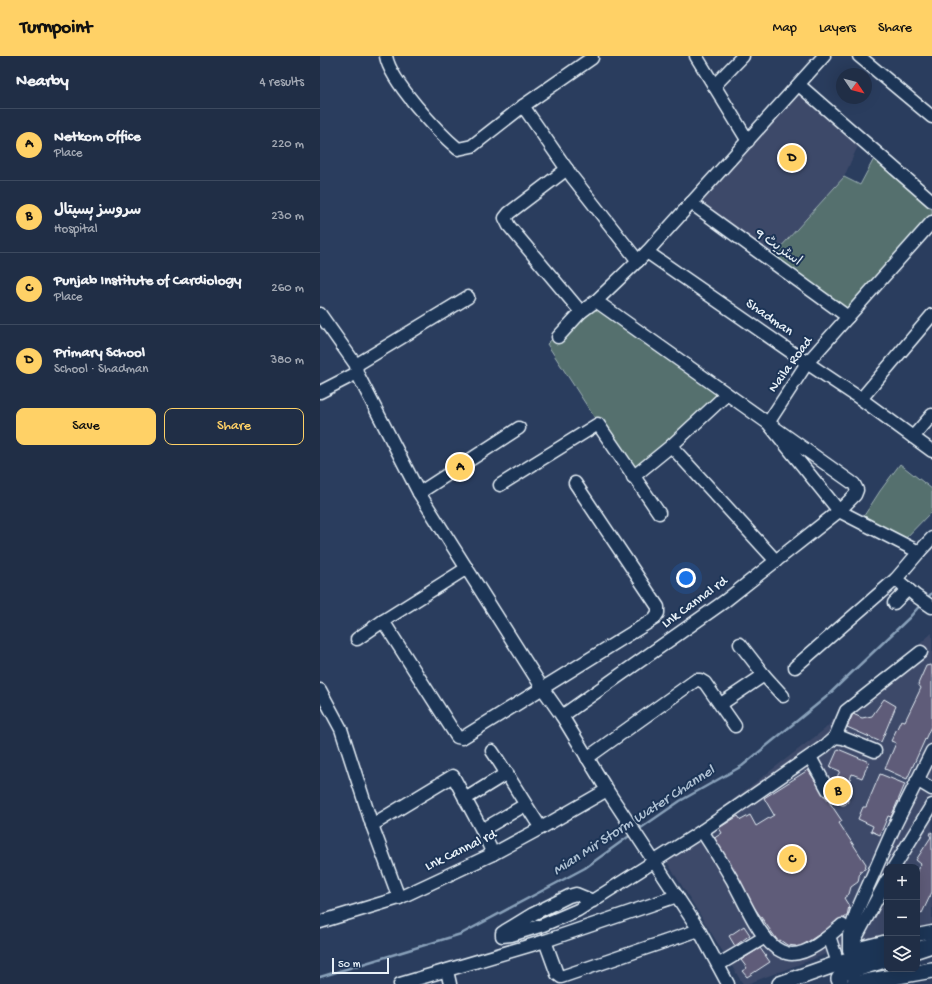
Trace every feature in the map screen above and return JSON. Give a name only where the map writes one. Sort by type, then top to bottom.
[{"type":"main road","points":[[920,945],[932,944]]},
{"type":"main road","points":[[920,949],[932,944]]},
{"type":"main road","points":[[780,984],[821,969],[846,954],[884,950]]},
{"type":"main road","points":[[841,984],[839,979],[843,973],[884,960]]},
{"type":"main road","points":[[820,984],[819,974],[821,969]]},
{"type":"main road","points":[[884,983],[932,970]]},
{"type":"main road","points":[[854,984],[932,970]]},
{"type":"street","points":[[386,56],[388,64],[410,97],[440,134],[458,149],[472,146],[523,106],[592,58]]},
{"type":"street","points":[[696,56],[748,141]]},
{"type":"street","points":[[714,86],[742,56]]},
{"type":"street","points":[[558,337],[581,312],[596,301],[648,252],[824,56]]},
{"type":"street","points":[[859,56],[932,117]]},
{"type":"street","points":[[799,85],[932,201]]},
{"type":"street","points":[[523,106],[567,170],[638,261]]},
{"type":"street","points":[[567,170],[509,213],[506,218],[509,226],[581,312]]},
{"type":"street","name":"اسٹریٹ 9","points":[[691,203],[848,317]]},
{"type":"street","name":"Naila Road","points":[[768,423],[807,363],[932,222]]},
{"type":"street","name":"Shadman","points":[[648,252],[861,399],[932,451]]},
{"type":"street","points":[[320,392],[468,297]]},
{"type":"street","points":[[596,301],[854,484],[857,490],[855,495],[839,511]]},
{"type":"street","points":[[320,314],[357,369],[419,493],[543,689],[562,716],[607,790],[699,930],[728,984]]},
{"type":"street","points":[[861,399],[932,315]]},
{"type":"street","points":[[633,477],[671,446],[727,394]]},
{"type":"street","points":[[913,437],[932,415]]},
{"type":"street","points":[[768,423],[839,511],[919,552]]},
{"type":"street","points":[[500,485],[598,424],[659,513]]},
{"type":"street","points":[[419,493],[519,428]]},
{"type":"street","points":[[671,446],[776,562]]},
{"type":"street","points":[[383,621],[456,737],[462,738],[654,620],[658,613],[658,607],[575,483]]},
{"type":"street","name":"Lnk Cannal rd","points":[[562,716],[725,601],[839,511]]},
{"type":"street","points":[[795,667],[896,579],[932,538]]},
{"type":"street","points":[[358,639],[383,621],[466,568]]},
{"type":"street","points":[[896,579],[912,593],[932,607]]},
{"type":"street","points":[[894,603],[912,593]]},
{"type":"street","points":[[740,644],[764,675],[783,696]]},
{"type":"street","points":[[593,901],[576,894],[569,896],[533,914],[502,933],[502,936],[511,935],[563,917],[578,910],[593,901],[702,831],[810,757],[834,737],[846,710],[921,652]]},
{"type":"street","points":[[721,704],[764,675]]},
{"type":"street","points":[[587,758],[696,680],[700,680],[705,683],[735,726]]},
{"type":"street","points":[[320,690],[341,729],[372,825],[399,898]]},
{"type":"street","points":[[834,737],[843,738],[875,751]]},
{"type":"street","points":[[846,954],[849,936],[856,913],[895,825],[917,780],[929,764],[932,750]]},
{"type":"street","points":[[492,751],[541,828]]},
{"type":"street","points":[[810,757],[828,790]]},
{"type":"street","points":[[465,799],[507,773]]},
{"type":"street","points":[[372,825],[453,776],[493,854]]},
{"type":"street","points":[[917,780],[932,789]]},
{"type":"street","name":"Lnk Cannal rd","points":[[320,922],[399,898],[493,854],[607,790]]},
{"type":"street","points":[[482,830],[525,804]]},
{"type":"street","points":[[896,864],[932,805]]},
{"type":"street","points":[[702,831],[765,937],[777,948],[785,953],[792,954],[808,950],[819,944],[842,925]]},
{"type":"street","points":[[846,954],[884,885]]},
{"type":"street","points":[[400,984],[546,941],[677,896]]},
{"type":"street","points":[[546,941],[557,974],[561,977],[699,930]]},
{"type":"street","points":[[920,934],[932,932]]},
{"type":"street","points":[[829,936],[846,954]]},
{"type":"street","points":[[718,965],[765,937]]},
{"type":"street","points":[[846,954],[859,948],[884,942]]},
{"type":"street","points":[[447,970],[450,984]]},
{"type":"shaded area","points":[[799,85],[861,139],[844,177],[769,260],[691,203]]},
{"type":"shaded area","points":[[932,633],[932,925],[920,927],[920,864],[884,864],[884,935],[868,938],[747,984],[743,984],[662,854],[825,729],[853,697],[872,686]]},
{"type":"green space","points":[[877,153],[932,201],[932,222],[848,317],[769,260],[844,177],[860,185]]},
{"type":"green space","points":[[596,301],[727,394],[633,477],[547,344],[581,312]]},
{"type":"green space","points":[[900,464],[932,489],[932,511],[900,544],[860,522]]},
{"type":"building","points":[[926,666],[932,666],[932,724],[907,779],[885,769],[896,743],[891,741],[901,720],[905,721],[921,688],[918,684]]},
{"type":"building","points":[[884,699],[896,706],[881,742],[847,727],[853,714],[862,718],[872,716]]},
{"type":"building","points":[[838,749],[869,762],[862,778],[852,774],[848,784],[836,779],[840,771],[830,767]]},
{"type":"building","points":[[808,770],[842,821],[839,823],[866,864],[865,869],[860,871],[858,882],[851,887],[849,894],[844,898],[849,906],[847,916],[797,949],[796,946],[787,945],[780,940],[778,941],[710,841],[722,833],[719,828],[738,816],[741,820],[750,815],[756,826],[774,815],[764,798]]},
{"type":"building","points":[[880,774],[905,784],[891,817],[888,816],[880,835],[871,831],[873,826],[858,819],[863,807],[866,807]]},
{"type":"building","points":[[841,795],[845,795],[847,796],[847,804],[841,805],[838,802],[838,798]]},
{"type":"building","points":[[932,832],[932,892],[922,913],[920,912],[921,864],[916,860],[931,837],[929,834]]},
{"type":"building","points":[[744,926],[750,935],[735,946],[729,936]]},
{"type":"building","points":[[760,948],[770,962],[747,977],[742,971],[747,968],[741,960]]},
{"type":"waterway","name":"Mian Mir Storm Water Channel","points":[[927,598],[932,593]]},
{"type":"waterway","name":"Mian Mir Storm Water Channel","points":[[638,830],[680,801],[742,766],[825,698],[909,618],[922,603]]},
{"type":"waterway","name":"Mian Mir Storm Water Channel","points":[[320,977],[461,934],[585,868],[632,834]]},
{"type":"place","name":"Primary School","points":[[792,158]]},
{"type":"place","name":"Netkom Office","points":[[460,467]]},
{"type":"place","name":"سروسز ہسپتال","points":[[838,791]]},
{"type":"place","name":"Punjab Institute of Cardiology","points":[[792,859]]}]
